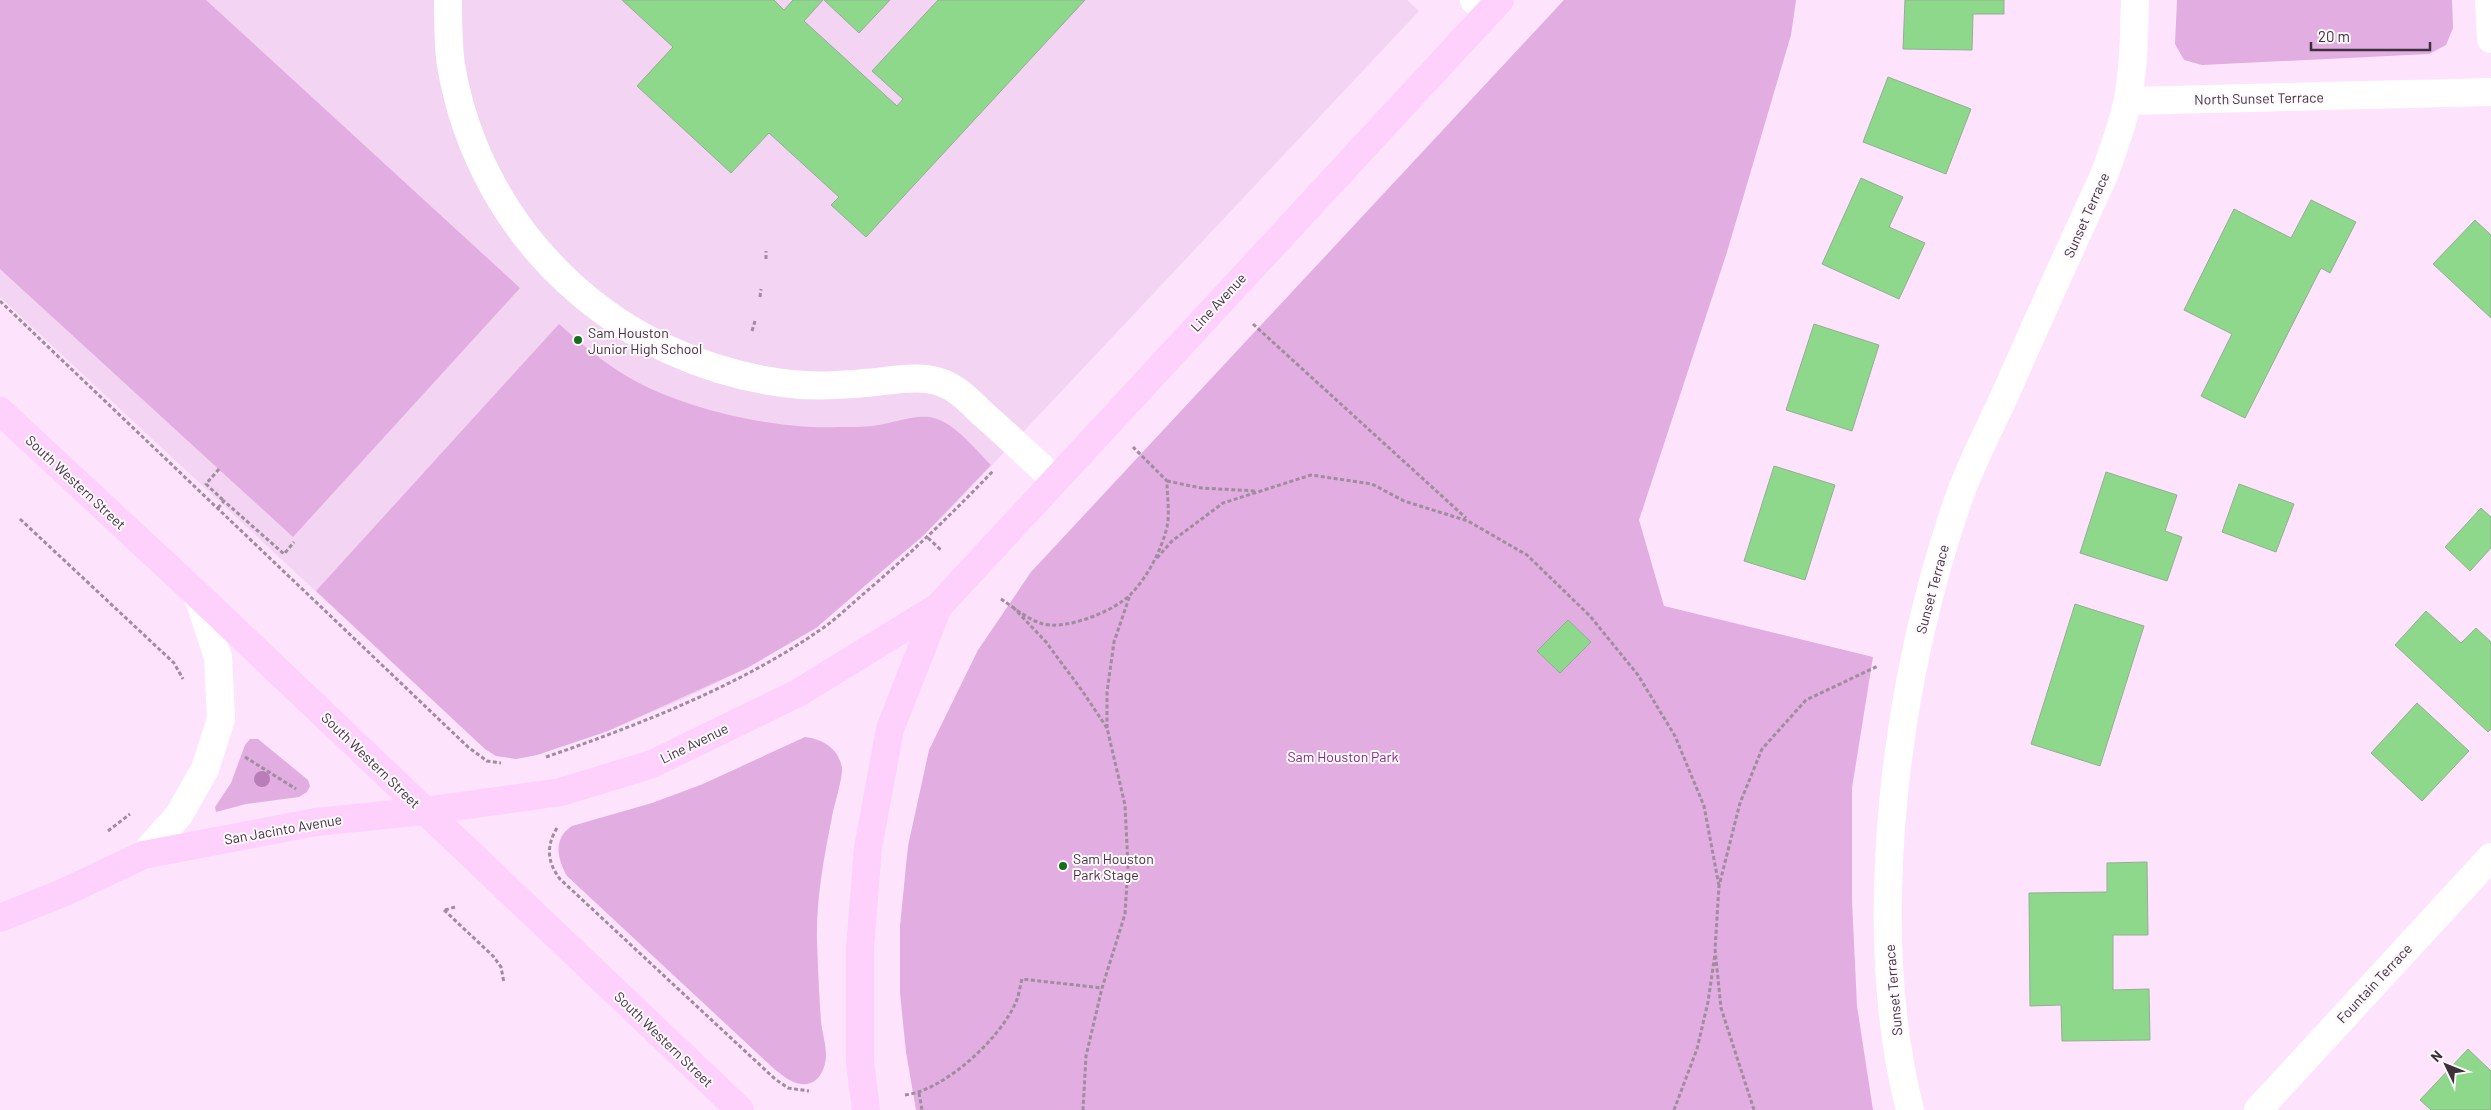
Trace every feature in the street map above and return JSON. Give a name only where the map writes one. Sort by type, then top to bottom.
[{"type":"main road","name":"Line Avenue","points":[[424,811],[561,792],[652,764],[798,693],[938,606],[1055,480],[1487,4]]},
{"type":"main road","name":"South Western Street","points":[[0,411],[196,594],[740,1110]]},
{"type":"main road","name":"Line Avenue","points":[[866,1110],[860,1062],[860,948],[868,848],[890,729],[938,606]]},
{"type":"main road","name":"San Jacinto Avenue","points":[[0,918],[65,892],[143,855],[296,825],[424,811]]},
{"type":"street","points":[[448,0],[451,64],[473,145],[485,172],[499,197],[534,246],[576,290],[598,309],[667,351],[741,376],[819,386],[920,379],[947,384],[1055,480]]},
{"type":"street","points":[[2128,101],[2133,60],[2135,0]]},
{"type":"street","points":[[2489,0],[2491,39]]},
{"type":"street","name":"North Sunset Terrace","points":[[2128,101],[2491,92]]},
{"type":"street","name":"Sunset Terrace","points":[[1910,1110],[1902,1081],[1892,999],[1887,891],[1896,784],[1921,626],[1961,493],[2105,172],[2121,128],[2128,101]]},
{"type":"street","name":"San Jacinto Avenue","points":[[143,855],[179,815],[205,769],[221,720],[218,657],[196,594]]},
{"type":"street","name":"Fountain Terrace","points":[[2258,1110],[2491,857]]},
{"type":"path","points":[[766,251],[766,259]]},
{"type":"path","points":[[760,296],[761,289]]},
{"type":"path","points":[[0,301],[468,747],[488,761],[505,764]]},
{"type":"path","points":[[752,331],[755,321]]},
{"type":"path","points":[[1252,324],[1468,520],[1527,555],[1590,616],[1638,676],[1675,736],[1704,806],[1719,886]]},
{"type":"path","points":[[1133,447],[1167,481],[1201,488],[1259,491]]},
{"type":"path","points":[[537,760],[609,735],[749,672],[818,632],[928,538],[1000,464]]},
{"type":"path","points":[[219,469],[206,484],[284,554],[294,542]]},
{"type":"path","points":[[1084,1110],[1086,1056],[1102,988],[1125,914],[1128,866],[1125,805],[1107,728],[1107,692],[1114,642],[1130,594],[1172,541],[1224,502],[1311,475],[1372,484],[1404,501],[1468,520]]},
{"type":"path","points":[[1157,558],[1167,526],[1167,481]]},
{"type":"path","points":[[218,508],[224,501]]},
{"type":"path","points":[[20,519],[174,663],[186,684]]},
{"type":"path","points":[[928,538],[944,553]]},
{"type":"path","points":[[1001,599],[1041,624],[1066,624],[1076,623],[1098,614],[1130,594]]},
{"type":"path","points":[[1013,607],[1046,642],[1107,728]]},
{"type":"path","points":[[1674,1110],[1697,1049],[1708,1002],[1715,949],[1719,886],[1740,803],[1762,749],[1806,700],[1878,666],[1912,676]]},
{"type":"path","points":[[238,752],[299,791]]},
{"type":"path","points":[[99,836],[136,809]]},
{"type":"path","points":[[563,822],[556,829],[550,843],[549,856],[553,869],[560,879],[775,1079],[788,1088],[809,1091]]},
{"type":"path","points":[[454,907],[444,910],[493,956],[501,967],[504,983]]},
{"type":"path","points":[[1715,949],[1721,1008],[1754,1110]]},
{"type":"path","points":[[905,1095],[919,1093],[955,1071],[999,1030],[1016,1002],[1022,979],[1102,988]]},
{"type":"path","points":[[919,1093],[922,1110]]},
{"type":"shaded area","name":"Sam Houston Junior High School","points":[[0,0],[1407,0],[1419,11],[946,514],[816,628],[747,668],[681,700],[608,731],[537,755],[516,759],[496,756],[485,749],[0,297]]},
{"type":"green space","points":[[0,0],[206,0],[520,288],[293,537],[0,269]]},
{"type":"green space","name":"Sam Houston Park","points":[[1564,0],[1796,0],[1791,35],[1727,252],[1639,520],[1664,606],[1873,657],[1852,788],[1852,901],[1857,1006],[1873,1110],[916,1110],[906,1052],[900,993],[900,926],[908,846],[929,750],[978,650],[1031,572]]},
{"type":"green space","points":[[2177,0],[2452,0],[2453,28],[2446,45],[2429,54],[2202,65],[2184,60],[2175,44]]},
{"type":"green space","points":[[559,324],[592,352],[628,377],[675,399],[702,408],[759,421],[814,427],[873,426],[914,418],[930,417],[952,427],[991,465],[924,535],[816,628],[747,668],[608,731],[537,755],[516,759],[496,756],[485,749],[316,591]]},
{"type":"green space","points":[[805,737],[818,740],[834,750],[842,768],[823,863],[818,910],[819,991],[826,1058],[824,1068],[817,1079],[811,1083],[799,1084],[792,1082],[771,1066],[567,876],[559,856],[559,843],[562,836],[572,826],[652,803],[703,784]]},
{"type":"green space","points":[[250,739],[258,739],[308,780],[310,786],[307,792],[299,797],[246,804],[216,812],[215,807],[231,783],[245,745]]},
{"type":"building","points":[[622,0],[774,0],[784,10],[793,0],[823,0],[804,21],[897,106],[903,99],[872,71],[938,0],[1085,0],[866,237],[831,205],[839,197],[769,133],[731,173],[637,86],[673,47]]},
{"type":"building","points":[[824,0],[890,0],[859,33]]},
{"type":"building","points":[[1905,0],[2004,0],[2004,14],[1973,14],[1972,50],[1903,49]]},
{"type":"building","points":[[1888,77],[1971,109],[1946,174],[1863,142]]},
{"type":"building","points":[[1861,178],[1903,197],[1889,227],[1925,243],[1899,299],[1822,264]]},
{"type":"building","points":[[2311,200],[2356,222],[2330,273],[2321,268],[2245,418],[2201,396],[2232,334],[2184,310],[2234,209],[2291,238]]},
{"type":"building","points":[[2475,220],[2491,235],[2491,318],[2433,264]]},
{"type":"building","points":[[1814,324],[1879,345],[1852,431],[1786,410]]},
{"type":"building","points":[[1774,466],[1835,485],[1805,580],[1744,561]]},
{"type":"building","points":[[2106,472],[2177,495],[2165,531],[2182,537],[2167,581],[2080,553]]},
{"type":"building","points":[[2239,484],[2294,504],[2276,552],[2222,532]]},
{"type":"building","points":[[2481,508],[2491,517],[2491,548],[2470,571],[2445,547]]},
{"type":"building","points":[[2075,604],[2144,626],[2100,766],[2031,744]]},
{"type":"building","points":[[2426,611],[2461,643],[2476,628],[2491,642],[2491,729],[2488,732],[2395,645]]},
{"type":"building","points":[[1568,620],[1591,642],[1560,673],[1537,651]]},
{"type":"building","points":[[2417,703],[2469,751],[2422,801],[2371,753]]},
{"type":"building","points":[[2147,862],[2148,935],[2113,935],[2113,990],[2149,989],[2150,1040],[2062,1041],[2061,1005],[2030,1006],[2029,893],[2107,892],[2107,863]]},
{"type":"building","points":[[2468,1049],[2491,1071],[2491,1110],[2431,1110],[2420,1100]]},
{"type":"place","name":"Sam Houston Junior High School","points":[[578,340]]},
{"type":"place","name":"Sam Houston Park Stage","points":[[1063,866]]}]
